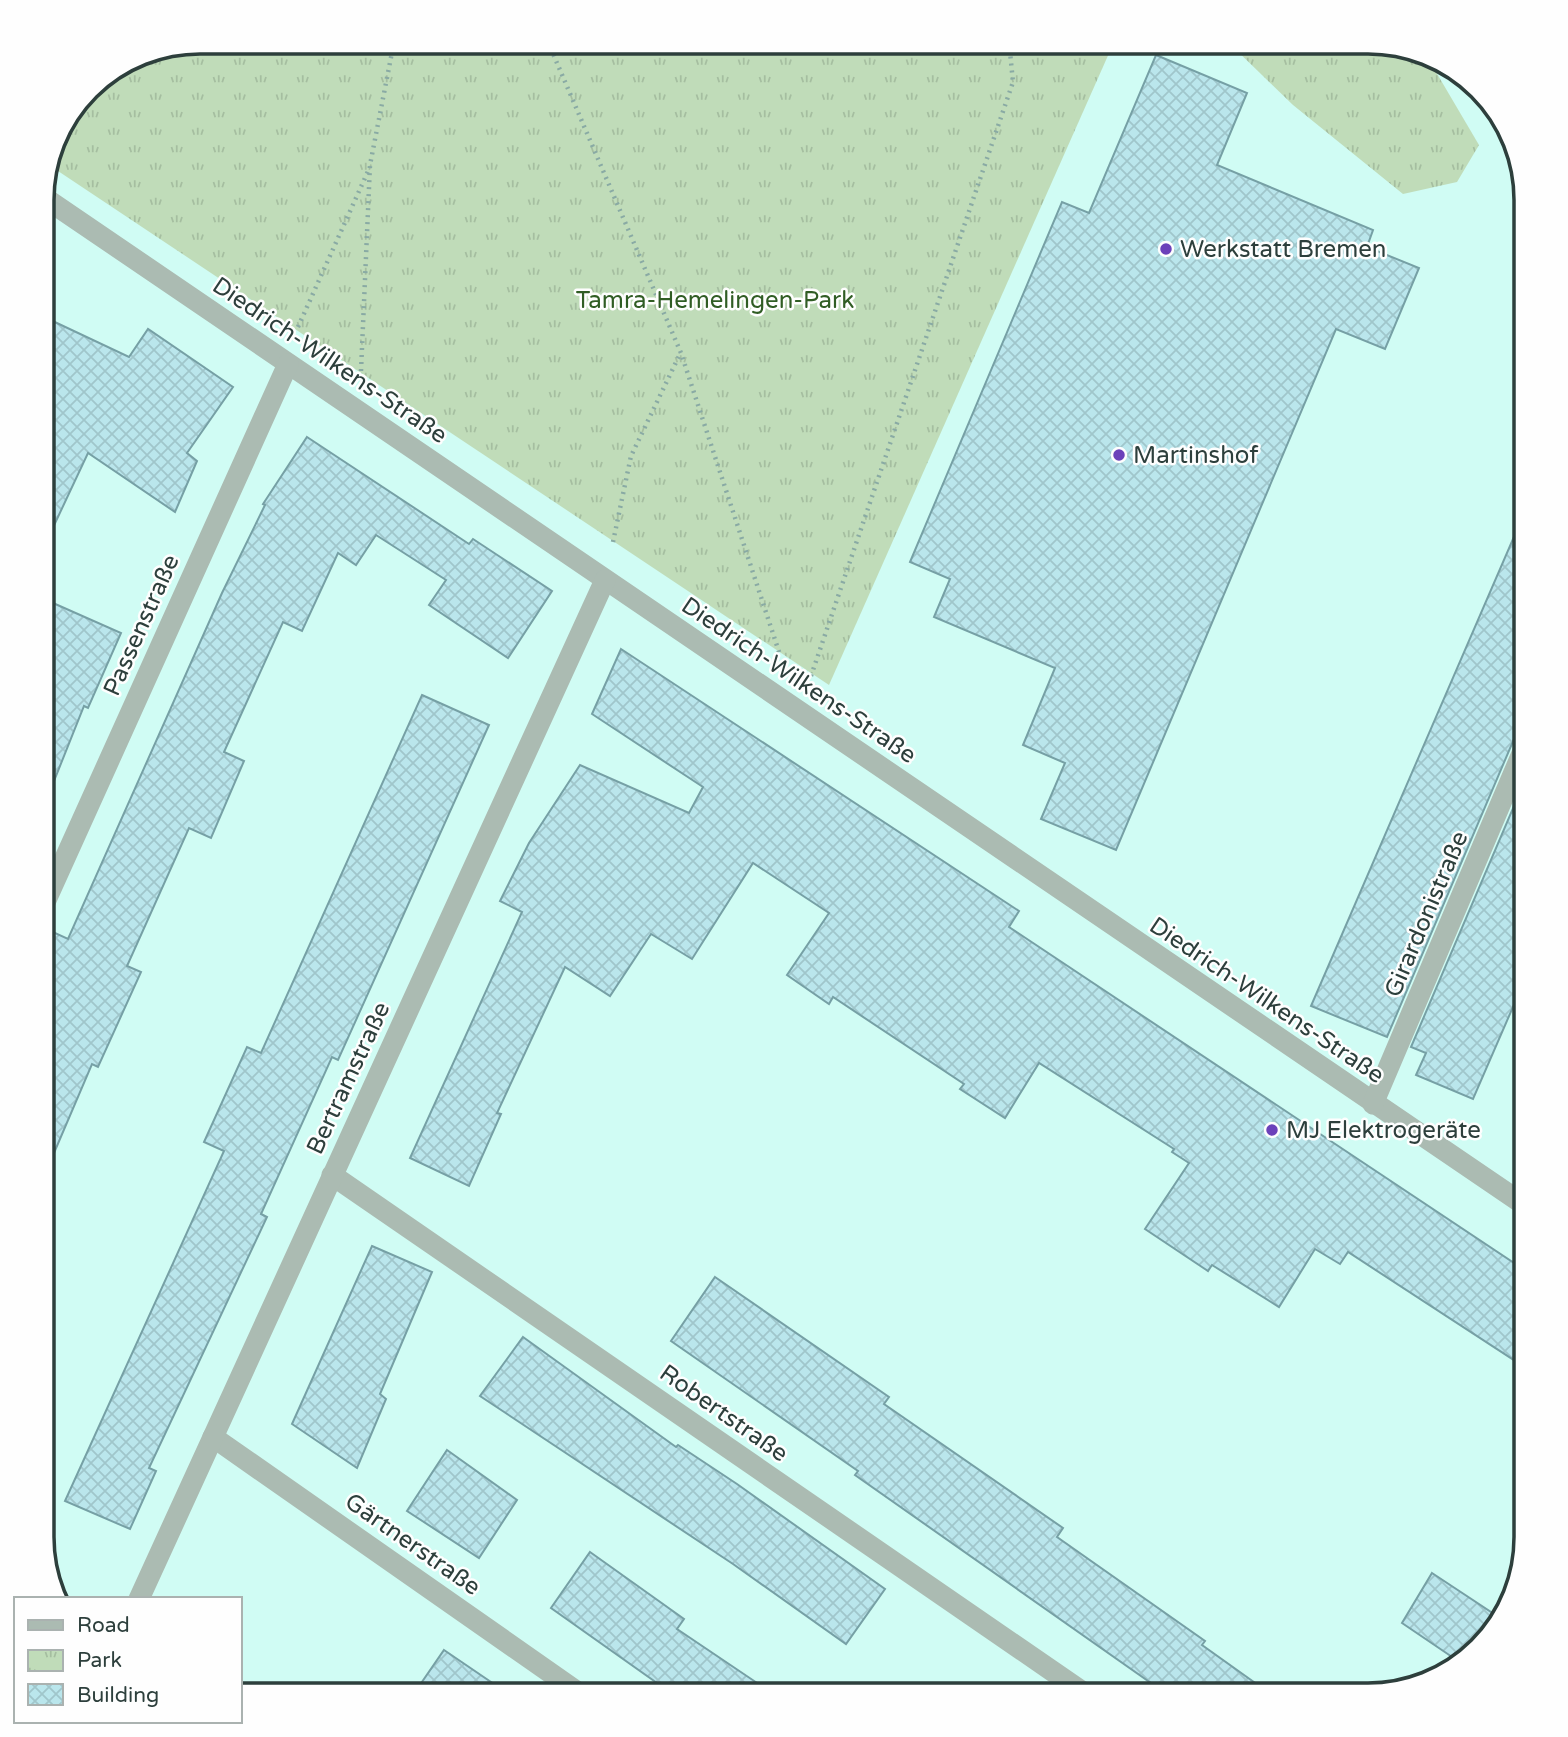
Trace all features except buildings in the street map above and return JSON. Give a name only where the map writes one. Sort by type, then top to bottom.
[{"type":"street","name":"Diedrich-Wilkens-Straße","points":[[55,205],[1514,1198]]},
{"type":"street","name":"Passenstraße","points":[[54,881],[288,364]]},
{"type":"street","name":"Bertramstraße","points":[[140,1597],[605,579]]},
{"type":"street","name":"Girardonistraße","points":[[1373,1104],[1514,772]]},
{"type":"street","name":"Robertstraße","points":[[332,1175],[1070,1683]]},
{"type":"street","name":"Gärtnerstraße","points":[[213,1437],[565,1683]]},
{"type":"path","points":[[360,412],[370,165],[392,54]]},
{"type":"path","points":[[553,54],[681,353],[799,713]]},
{"type":"path","points":[[799,713],[1013,82],[1010,55]]},
{"type":"path","points":[[288,364],[299,324],[370,165]]},
{"type":"path","points":[[605,579],[631,456],[681,353]]},
{"type":"green space","name":"Tamra-Hemelingen-Park","points":[[181,55],[1108,55],[829,685],[57,170],[69,136],[84,111],[104,90],[127,74],[144,65]]},
{"type":"green space","points":[[1241,55],[1387,55],[1424,65],[1435,71],[1479,145],[1457,182],[1403,194],[1293,105]]},
{"type":"place","name":"Werkstatt Bremen","points":[[1166,249]]},
{"type":"place","name":"Martinshof","points":[[1119,455]]},
{"type":"place","name":"MJ Elektrogeräte","points":[[1272,1130]]}]
